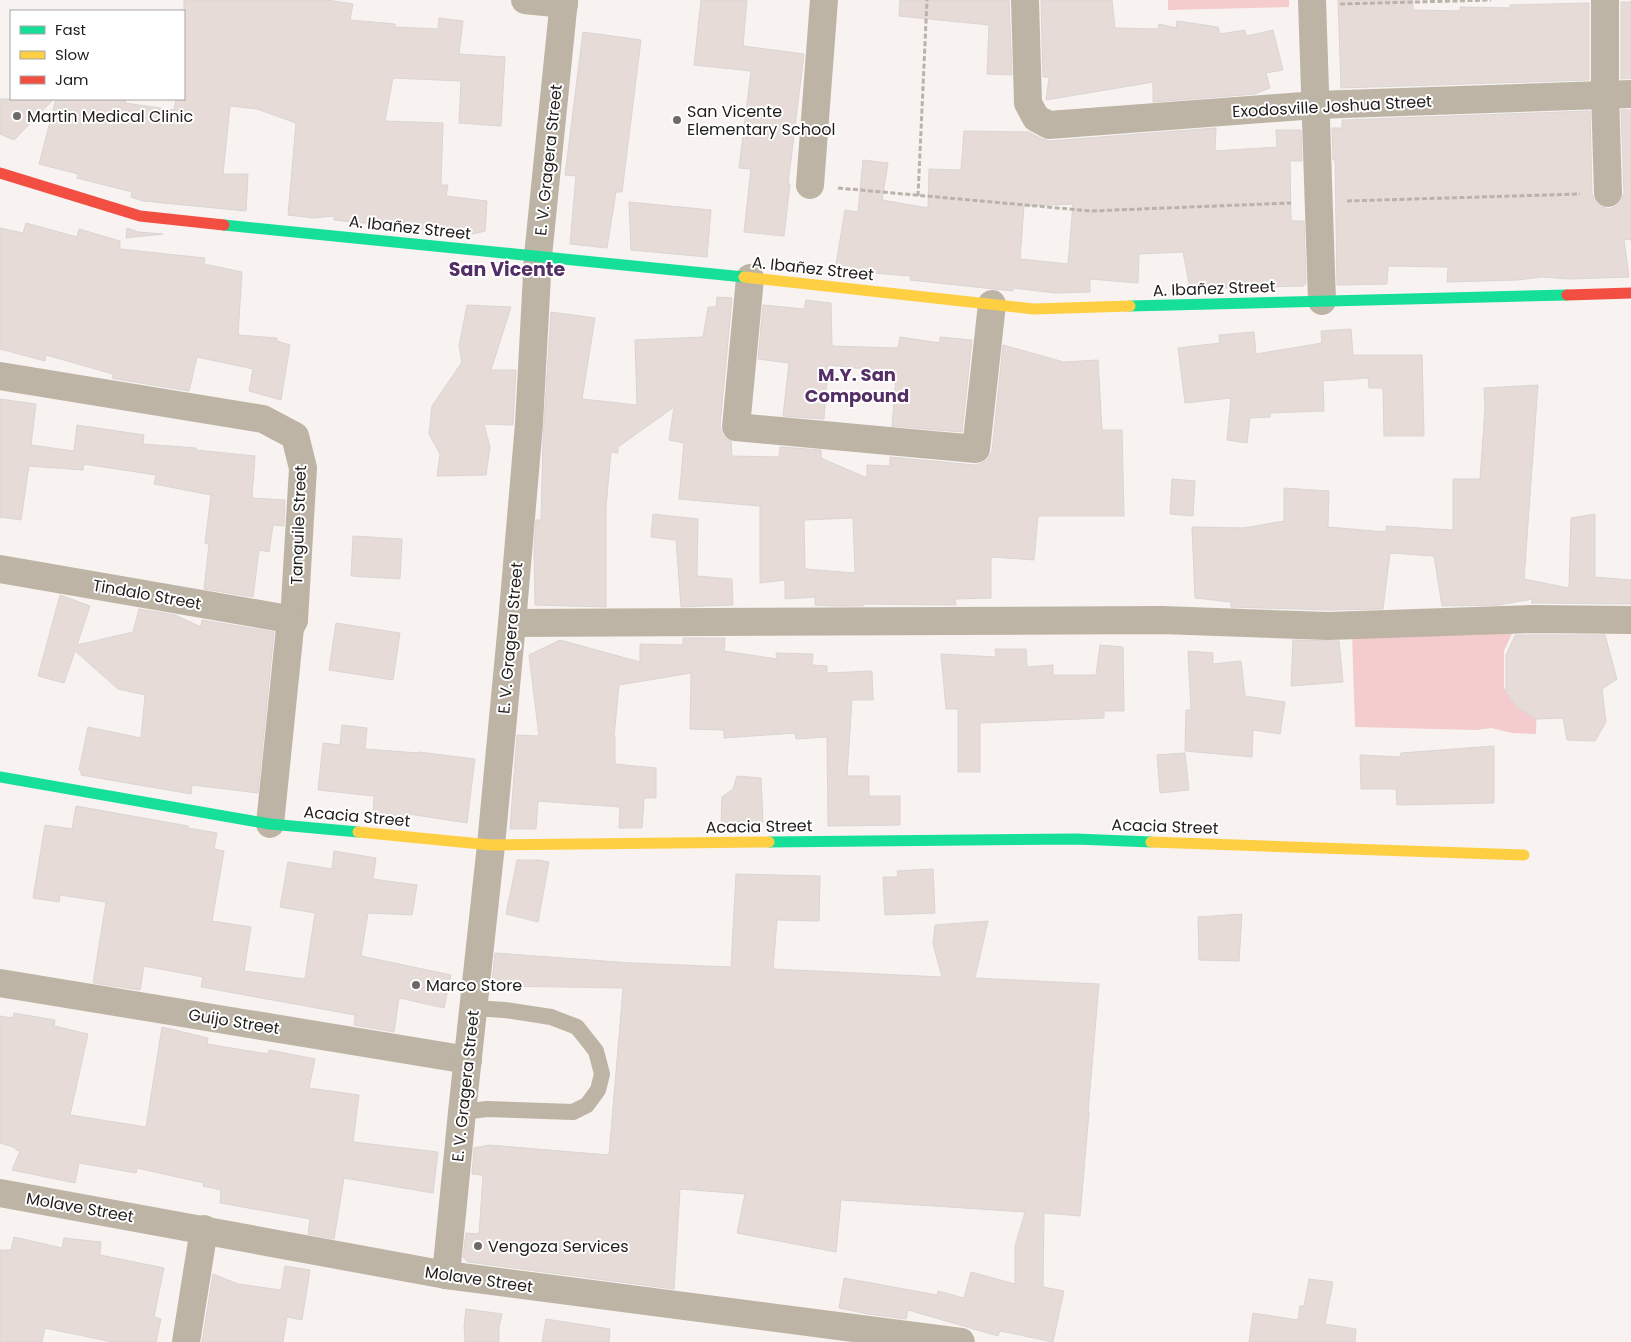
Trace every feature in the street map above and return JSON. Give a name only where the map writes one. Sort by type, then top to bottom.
[{"type":"street","points":[[526,0],[564,2]]},
{"type":"street","points":[[810,185],[824,0]]},
{"type":"street","name":"Exodosville Joshua Street","points":[[1025,0],[1028,103],[1036,118],[1049,125],[1316,105],[1618,94]]},
{"type":"street","points":[[1605,0],[1618,94],[1608,193]]},
{"type":"street","name":"E. V. Gragera Street","points":[[446,1275],[512,623],[529,424],[538,256],[564,2]]},
{"type":"street","points":[[1312,2],[1322,301]]},
{"type":"street","name":"A. Ibañez Street","points":[[0,173],[140,216],[1034,309],[1631,293]]},
{"type":"street","points":[[750,278],[736,427],[976,449],[992,304]]},
{"type":"street","name":"Tanguile Street","points":[[0,376],[263,419],[295,436],[303,468],[294,620],[290,628],[270,824]]},
{"type":"street","name":"Tindalo Street","points":[[0,569],[294,620]]},
{"type":"street","points":[[512,623],[1162,620],[1328,626],[1534,619],[1631,620]]},
{"type":"street","name":"Acacia Street","points":[[0,777],[270,824],[491,845],[1076,839],[1524,855]]},
{"type":"street","name":"Guijo Street","points":[[0,983],[468,1060]]},
{"type":"street","name":"Molave Street","points":[[0,1193],[446,1275],[961,1342]]},
{"type":"street","points":[[186,1342],[204,1229]]},
{"type":"lane","points":[[462,1112],[487,1109],[573,1112],[587,1105],[598,1090],[602,1074],[596,1051],[577,1027],[551,1017],[505,1010],[473,1008]]},
{"type":"path","points":[[918,196],[927,0]]},
{"type":"path","points":[[1312,2],[1491,0]]},
{"type":"path","points":[[810,185],[1091,211],[1320,201],[1608,193]]},
{"type":"shaded area","points":[[1168,0],[1289,0],[1289,7],[1168,10]]},
{"type":"shaded area","points":[[1513,632],[1504,651],[1504,688],[1514,701],[1537,701],[1536,734],[1512,733],[1491,728],[1477,730],[1355,727],[1352,634]]},
{"type":"building","points":[[184,0],[327,0],[353,4],[350,20],[395,24],[395,27],[438,29],[439,18],[463,21],[459,54],[505,57],[501,126],[459,123],[461,81],[393,78],[385,121],[443,123],[441,185],[448,185],[446,196],[487,201],[485,231],[473,234],[441,229],[441,231],[334,220],[334,216],[313,218],[288,215],[296,123],[257,109],[230,106],[223,174],[248,174],[246,211],[143,201],[131,197],[132,192],[77,178],[78,174],[39,164],[56,100],[126,100],[125,103],[174,110],[176,100],[185,100]]},
{"type":"building","points":[[701,0],[747,0],[743,46],[804,54],[788,184],[790,184],[784,236],[744,232],[751,169],[739,168],[751,71],[694,65]]},
{"type":"building","points":[[900,0],[1009,0],[1012,75],[987,74],[989,25],[899,16]]},
{"type":"building","points":[[1041,0],[1112,0],[1115,28],[1158,29],[1159,24],[1176,28],[1177,21],[1218,27],[1220,34],[1245,30],[1246,36],[1273,30],[1283,70],[1266,73],[1270,88],[1255,94],[1153,102],[1153,82],[1046,100],[1049,77],[1043,77]]},
{"type":"building","points":[[1338,0],[1413,0],[1413,10],[1460,11],[1460,7],[1510,8],[1510,5],[1589,3],[1589,80],[1341,88]]},
{"type":"building","points":[[1621,2],[1631,2],[1631,78],[1621,79]]},
{"type":"building","points":[[583,32],[641,40],[622,192],[616,192],[607,248],[570,244],[576,176],[565,175]]},
{"type":"building","name":"Martin Medical Clinic","points":[[0,99],[53,100],[14,140],[0,134]]},
{"type":"building","points":[[1621,110],[1631,110],[1631,240],[1624,239],[1629,277],[1570,279],[1542,277],[1518,280],[1447,282],[1448,267],[1388,266],[1387,284],[1337,285],[1335,160],[1333,160],[1332,128],[1342,128],[1342,120],[1590,111],[1592,194],[1600,206],[1609,209],[1621,201],[1624,193]]},
{"type":"building","points":[[1216,128],[1215,151],[1277,147],[1276,130],[1301,130],[1302,161],[1290,161],[1291,221],[1304,221],[1306,284],[1304,286],[1190,289],[1183,252],[1139,254],[1138,283],[1090,279],[1090,292],[1055,293],[1013,288],[1013,291],[910,280],[911,276],[835,270],[845,210],[858,212],[863,160],[888,163],[882,200],[928,208],[929,169],[961,170],[964,131],[1029,132],[1050,141]],"holes":[[[1073,204],[1068,264],[1020,259],[1024,206]]]},
{"type":"building","points":[[629,202],[711,210],[707,257],[631,250]]},
{"type":"building","points":[[26,223],[77,237],[79,229],[120,241],[120,249],[205,258],[204,264],[242,272],[238,335],[277,338],[277,341],[290,345],[281,400],[249,391],[253,369],[197,357],[189,391],[112,378],[113,374],[46,355],[45,361],[0,349],[0,228],[23,233]]},
{"type":"building","points":[[127,228],[138,232],[163,234],[126,238]]},
{"type":"building","points":[[717,297],[732,298],[720,426],[722,434],[731,441],[732,456],[779,457],[780,447],[821,450],[821,458],[867,478],[867,465],[890,466],[890,457],[975,465],[988,459],[992,451],[1003,345],[1064,362],[1098,360],[1102,430],[1122,430],[1124,516],[1038,516],[1034,560],[991,557],[991,598],[955,599],[956,605],[863,604],[863,606],[815,605],[815,597],[785,599],[785,580],[760,583],[760,506],[679,499],[684,443],[669,440],[674,407],[618,447],[618,453],[611,452],[606,507],[606,607],[535,605],[534,547],[536,520],[541,520],[543,439],[551,312],[595,318],[582,399],[637,405],[635,340],[703,337],[708,307],[716,307]],"holes":[[[853,518],[855,573],[805,569],[804,520]]]},
{"type":"building","points":[[806,300],[831,303],[832,346],[898,348],[900,337],[940,343],[940,337],[972,340],[962,432],[892,426],[895,372],[828,365],[824,419],[783,416],[789,363],[758,359],[763,305],[804,309]]},
{"type":"building","points":[[467,305],[511,307],[491,370],[516,370],[513,425],[484,424],[490,447],[486,475],[437,476],[440,454],[429,434],[432,406],[462,362],[459,346]]},
{"type":"building","points":[[1351,329],[1353,355],[1422,355],[1424,436],[1384,436],[1383,388],[1369,388],[1368,378],[1323,381],[1324,411],[1270,413],[1270,417],[1250,418],[1247,443],[1227,440],[1231,398],[1185,403],[1178,348],[1220,343],[1219,335],[1254,332],[1256,354],[1322,343],[1321,331]]},
{"type":"building","points":[[1538,385],[1524,579],[1569,588],[1571,518],[1595,514],[1595,577],[1631,580],[1631,604],[1531,603],[1533,599],[1499,605],[1442,606],[1434,556],[1390,553],[1383,609],[1328,610],[1231,607],[1231,602],[1195,598],[1192,527],[1244,528],[1284,521],[1284,488],[1329,491],[1328,527],[1386,532],[1386,526],[1453,530],[1453,479],[1480,479],[1485,408],[1484,388]]},
{"type":"building","points":[[0,399],[36,404],[31,445],[74,451],[77,425],[144,435],[143,444],[196,448],[196,450],[255,456],[252,498],[285,500],[284,526],[273,525],[269,552],[259,550],[253,597],[204,589],[209,544],[205,543],[211,495],[154,484],[156,475],[84,464],[83,470],[29,466],[21,520],[0,517]]},
{"type":"building","points":[[1172,479],[1195,481],[1193,516],[1170,514]]},
{"type":"building","points":[[653,514],[698,519],[697,576],[732,579],[733,605],[681,607],[676,540],[651,537]]},
{"type":"building","points":[[353,536],[402,539],[400,579],[351,576]]},
{"type":"building","points":[[60,595],[90,606],[77,645],[133,632],[139,609],[175,615],[201,627],[202,620],[274,632],[258,793],[192,785],[191,794],[81,775],[79,770],[88,727],[141,738],[145,695],[118,689],[75,651],[64,683],[38,676]]},
{"type":"building","points":[[336,623],[400,633],[393,680],[329,670]]},
{"type":"building","points":[[1515,635],[1605,635],[1617,679],[1602,689],[1606,722],[1595,741],[1567,740],[1563,718],[1536,719],[1516,706],[1506,693],[1506,655]]},
{"type":"building","points":[[683,638],[725,638],[724,651],[777,659],[776,653],[813,654],[812,665],[827,666],[827,673],[872,671],[873,700],[852,700],[847,776],[869,776],[869,796],[900,796],[900,825],[828,826],[827,737],[796,739],[795,733],[724,738],[724,730],[690,729],[691,673],[619,685],[614,737],[615,764],[656,768],[656,798],[644,798],[642,828],[619,828],[620,807],[538,801],[536,829],[510,829],[517,735],[539,736],[529,655],[560,640],[640,662],[640,644],[683,645]]},
{"type":"building","points":[[1293,640],[1339,641],[1343,682],[1291,686]]},
{"type":"building","points":[[1100,645],[1123,647],[1124,711],[1104,711],[1104,718],[980,723],[980,772],[958,772],[958,709],[946,709],[941,654],[996,657],[995,649],[1026,649],[1027,667],[1053,665],[1053,675],[1096,675]]},
{"type":"building","points":[[1188,651],[1213,653],[1213,664],[1241,661],[1245,696],[1285,702],[1280,734],[1253,730],[1252,757],[1185,751],[1186,710],[1191,710]]},
{"type":"building","points":[[342,725],[367,728],[365,749],[419,752],[475,759],[467,823],[409,814],[409,821],[373,818],[374,796],[318,790],[323,743],[340,745]]},
{"type":"building","points":[[1494,746],[1494,803],[1397,805],[1396,789],[1361,789],[1360,755],[1400,757],[1401,753]]},
{"type":"building","points":[[1185,753],[1189,790],[1160,793],[1157,755]]},
{"type":"building","points":[[737,776],[761,778],[763,822],[754,827],[721,827],[722,797],[733,789]]},
{"type":"building","points":[[76,806],[217,833],[214,849],[224,851],[212,921],[251,927],[244,971],[305,979],[315,913],[280,907],[288,862],[332,869],[334,851],[376,858],[373,879],[417,885],[412,915],[368,913],[361,956],[451,975],[444,1008],[399,998],[394,1032],[354,1025],[355,1015],[201,987],[203,977],[144,966],[140,990],[93,983],[106,902],[60,895],[59,902],[33,898],[45,825],[72,829]]},
{"type":"building","points":[[517,860],[549,862],[538,922],[506,914]]},
{"type":"building","points":[[933,869],[935,913],[885,915],[883,877],[898,877],[897,871]]},
{"type":"building","points":[[736,874],[820,876],[819,921],[777,920],[773,969],[942,977],[933,944],[935,925],[988,921],[975,978],[1099,984],[1080,1216],[1044,1213],[1043,1287],[1064,1291],[1053,1342],[1000,1331],[998,1336],[908,1310],[906,1319],[839,1308],[844,1278],[937,1295],[938,1291],[964,1298],[971,1272],[1015,1284],[1015,1246],[1025,1212],[841,1200],[836,1252],[737,1233],[745,1194],[680,1189],[674,1289],[468,1262],[463,1257],[466,1233],[479,1234],[483,1175],[472,1174],[474,1148],[489,1145],[609,1155],[623,988],[501,986],[492,982],[495,953],[632,963],[731,967]]},
{"type":"building","points":[[1242,914],[1239,961],[1199,960],[1198,917]]},
{"type":"building","points":[[14,1013],[55,1020],[54,1026],[88,1034],[70,1115],[146,1127],[162,1027],[208,1038],[207,1044],[268,1054],[269,1050],[315,1059],[309,1088],[359,1095],[353,1142],[438,1152],[433,1193],[344,1178],[334,1239],[308,1234],[310,1219],[220,1203],[221,1190],[203,1186],[204,1183],[137,1168],[136,1173],[79,1163],[75,1183],[12,1170],[20,1151],[0,1143],[0,1016],[13,1018]]},
{"type":"building","points":[[14,1237],[62,1248],[64,1238],[101,1242],[100,1255],[164,1268],[154,1317],[161,1319],[156,1342],[112,1342],[45,1328],[42,1342],[0,1342],[0,1250],[11,1250]]},
{"type":"building","points":[[285,1266],[310,1270],[302,1320],[287,1317],[283,1342],[202,1342],[213,1274],[238,1284],[281,1290]]},
{"type":"building","points":[[1309,1279],[1333,1282],[1325,1324],[1356,1329],[1355,1342],[1249,1342],[1253,1313],[1298,1320],[1300,1306],[1304,1306]]},
{"type":"building","points":[[466,1309],[502,1314],[499,1327],[499,1342],[465,1342]]},
{"type":"building","points":[[546,1319],[610,1329],[609,1342],[542,1342]]},
{"type":"traffic: fast","points":[[224,225],[744,277]]},
{"type":"traffic: fast","points":[[1130,306],[1567,295]]},
{"type":"traffic: fast","points":[[0,777],[270,824],[358,832]]},
{"type":"traffic: fast","points":[[769,842],[1076,839],[1151,842]]},
{"type":"traffic: slow","points":[[744,277],[1034,309],[1130,306]]},
{"type":"traffic: slow","points":[[358,832],[491,845],[769,842]]},
{"type":"traffic: slow","points":[[1151,842],[1524,855]]},
{"type":"traffic: jam","points":[[0,173],[140,216],[224,225]]},
{"type":"traffic: jam","points":[[1567,295],[1631,293]]},
{"type":"place","name":"Martin Medical Clinic","points":[[17,116]]},
{"type":"place","name":"San Vicente Elementary School","points":[[677,120]]},
{"type":"place","name":"Marco Store","points":[[416,985]]},
{"type":"place","name":"Vengoza Services","points":[[478,1246]]},
{"type":"district","name":"San Vicente","points":[[507,269]]},
{"type":"district","name":"M.Y. San Compound","points":[[857,385]]}]
